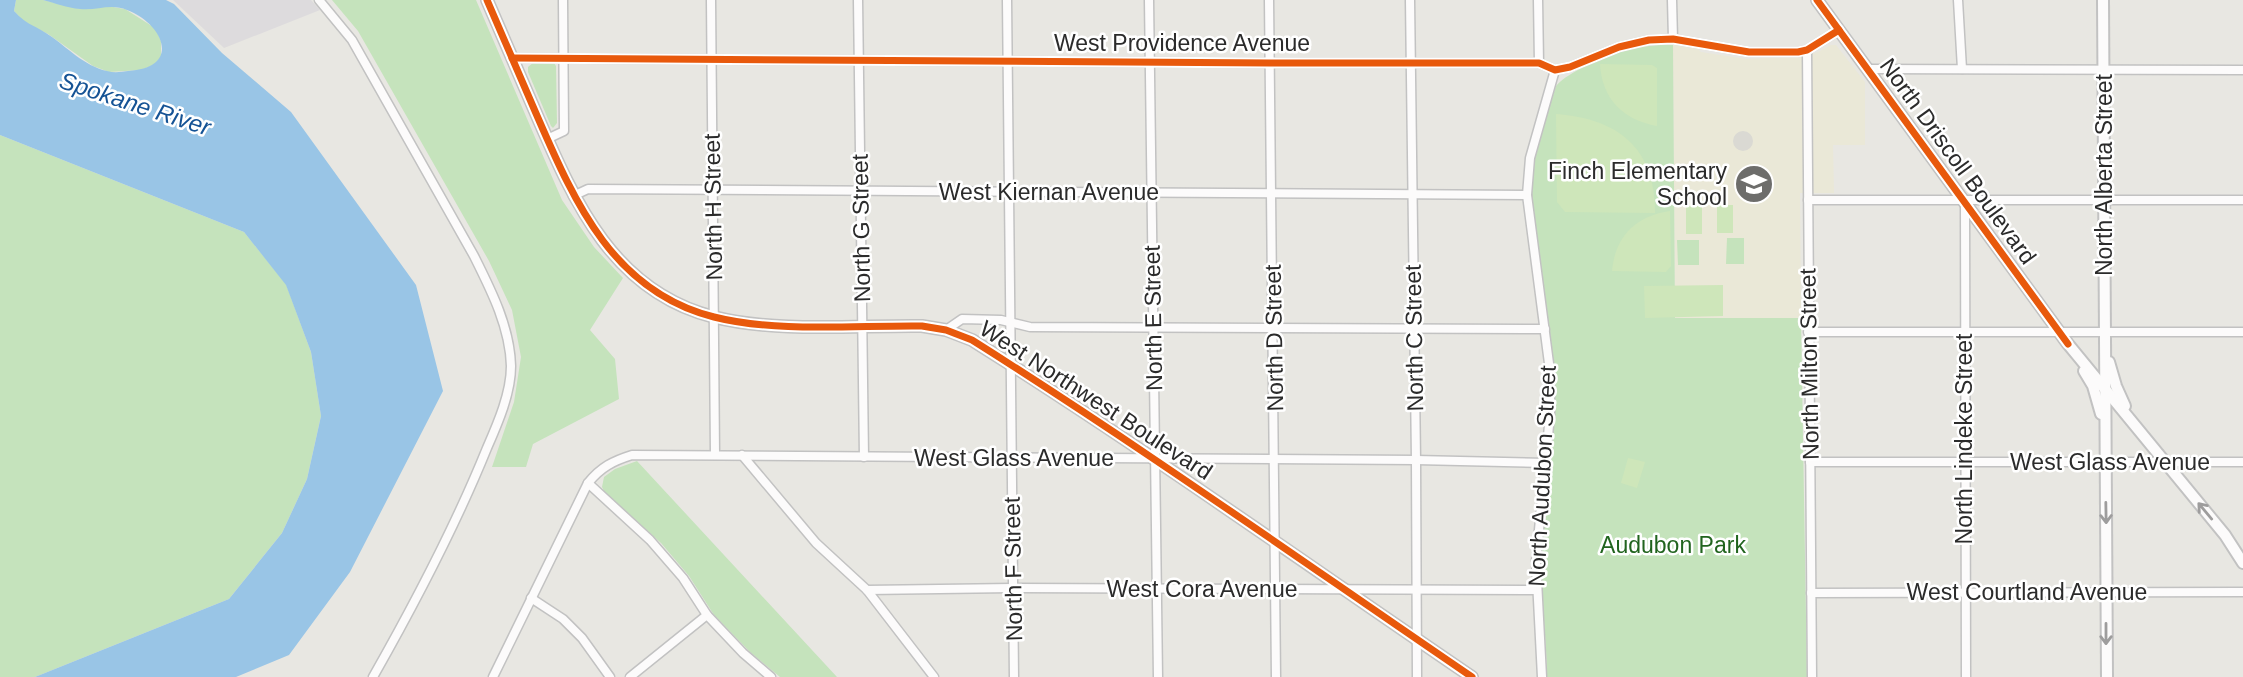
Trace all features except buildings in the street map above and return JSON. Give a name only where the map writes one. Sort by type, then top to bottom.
[{"type":"main road","name":"West Northwest Boulevard","points":[[487,0],[573,196],[601,240],[630,271],[648,285],[677,303],[714,317],[757,325],[922,326],[946,330],[972,340],[1153,458],[1472,677]]},
{"type":"main road","name":"North Driscoll Boulevard","points":[[1817,0],[2068,344],[2093,386],[2106,445]]},
{"type":"main road","name":"North Alberta Street","points":[[2104,0],[2107,677]]},
{"type":"main road","name":"North Driscoll Boulevard","points":[[2068,344],[2225,535],[2243,563]]},
{"type":"main road","name":"North Alberta Street","points":[[2105,349],[2116,386],[2136,427]]},
{"type":"street","points":[[319,0],[352,40],[474,256],[490,288],[510,348],[511,370],[500,418],[474,482],[373,677]]},
{"type":"street","points":[[547,139],[564,131],[563,0]]},
{"type":"street","name":"North H Street","points":[[711,0],[715,455]]},
{"type":"street","name":"North G Street","points":[[858,0],[864,457]]},
{"type":"street","name":"North F Street","points":[[1007,0],[1014,677]]},
{"type":"street","name":"North E Street","points":[[1149,0],[1158,677]]},
{"type":"street","name":"North D Street","points":[[1269,0],[1276,677]]},
{"type":"street","name":"North C Street","points":[[1410,0],[1417,677]]},
{"type":"street","points":[[1538,0],[1539,63]]},
{"type":"street","points":[[1672,0],[1673,39]]},
{"type":"street","points":[[1958,0],[1962,69]]},
{"type":"street","points":[[1555,70],[1570,67],[1633,42],[1673,39],[1749,52],[1798,52],[1807,50],[1839,30]]},
{"type":"street","name":"North Milton Street","points":[[1807,50],[1812,677]]},
{"type":"street","name":"West Providence Avenue","points":[[512,58],[1539,63],[1555,70]]},
{"type":"street","points":[[1868,69],[2243,70]]},
{"type":"street","name":"North Audubon Street","points":[[1542,677],[1536,590],[1538,531],[1550,415],[1550,382],[1527,195],[1530,158],[1555,70]]},
{"type":"street","name":"West Kiernan Avenue","points":[[573,196],[588,189],[1527,195]]},
{"type":"street","points":[[1808,200],[2243,200]]},
{"type":"street","name":"North Lindeke Street","points":[[1965,201],[1966,677]]},
{"type":"street","points":[[946,330],[962,319],[1001,320],[1030,327],[1545,329]]},
{"type":"street","points":[[1808,332],[2243,332]]},
{"type":"street","name":"West Glass Avenue","points":[[588,483],[598,471],[611,462],[632,455],[1545,463]]},
{"type":"street","points":[[742,455],[816,543],[867,590],[934,677]]},
{"type":"street","name":"West Glass Avenue","points":[[1810,462],[2243,462]]},
{"type":"street","points":[[493,677],[588,483],[650,540],[683,578],[707,615],[743,653],[771,677]]},
{"type":"street","name":"West Cora Avenue","points":[[867,590],[1536,590]]},
{"type":"street","name":"West Courtland Avenue","points":[[1811,593],[2243,592]]},
{"type":"street","points":[[531,598],[563,619],[582,638],[610,677]]},
{"type":"street","points":[[630,677],[707,615]]},
{"type":"shaded area","points":[[173,0],[311,0],[320,10],[224,48]]},
{"type":"shaded area","name":"Finch Elementary School","points":[[1673,44],[1696,47],[1701,52],[1746,59],[1803,56],[1836,45],[1865,82],[1865,145],[1833,145],[1834,193],[1800,193],[1801,318],[1675,318]]},
{"type":"shaded area","points":[[1743,131],[1750,134],[1753,141],[1750,148],[1743,151],[1736,148],[1733,141],[1736,134]]},
{"type":"green space","points":[[16,0],[43,0],[81,9],[107,6],[125,9],[155,28],[161,41],[161,57],[154,65],[141,70],[109,72],[93,66],[48,34],[25,23],[14,11]]},
{"type":"green space","points":[[332,0],[476,0],[562,200],[594,247],[623,278],[590,330],[615,359],[619,399],[533,444],[526,467],[492,467],[514,402],[521,357],[512,310],[489,261],[358,31]]},
{"type":"green space","name":"Audubon Park","points":[[1673,44],[1675,318],[1801,318],[1807,677],[1547,677],[1540,556],[1553,404],[1551,359],[1531,205],[1534,156],[1556,86],[1562,80],[1583,67],[1616,53]]},
{"type":"green space","points":[[534,62],[554,63],[556,66],[557,123],[553,128],[528,72],[528,67]]},
{"type":"green space","points":[[1600,64],[1652,65],[1657,68],[1657,126],[1634,119],[1616,106],[1605,88]]},
{"type":"green space","points":[[1556,114],[1598,122],[1629,141],[1648,170],[1655,213],[1565,212],[1557,202]]},
{"type":"green space","points":[[0,135],[244,232],[286,284],[311,352],[321,416],[307,479],[282,533],[229,599],[35,677],[0,677]]},
{"type":"green space","points":[[1717,205],[1733,205],[1733,233],[1717,233]]},
{"type":"green space","points":[[1686,206],[1702,206],[1702,234],[1686,234]]},
{"type":"green space","points":[[1670,211],[1671,266],[1666,272],[1612,271],[1618,248],[1629,230],[1647,218]]},
{"type":"green space","points":[[1727,238],[1744,238],[1744,264],[1726,264]]},
{"type":"green space","points":[[1677,240],[1699,240],[1699,265],[1678,265]]},
{"type":"green space","points":[[1723,285],[1723,316],[1645,318],[1644,286]]},
{"type":"green space","points":[[1628,458],[1645,462],[1637,488],[1621,483]]},
{"type":"green space","points":[[637,461],[837,677],[780,677],[750,652],[714,615],[689,576],[661,543],[605,493],[602,487],[604,477],[615,469]]},
{"type":"water","name":"Spokane River","points":[[0,0],[16,0],[14,11],[23,20],[91,65],[110,72],[145,68],[156,62],[162,45],[150,25],[121,8],[80,9],[43,0],[166,0],[174,4],[222,53],[291,112],[416,285],[443,391],[350,572],[289,655],[236,677],[35,677],[229,599],[282,533],[307,479],[321,416],[311,352],[286,285],[244,232],[0,135]]},
{"type":"cycle path","points":[[487,0],[552,150],[584,212],[602,240],[624,265],[650,287],[679,305],[738,322],[790,327],[922,326],[946,330],[972,340],[1161,464],[1472,677]]},
{"type":"cycle path","points":[[1817,0],[2068,344]]},
{"type":"cycle path","points":[[512,58],[1539,63],[1555,70],[1570,67],[1619,47],[1649,40],[1673,39],[1749,52],[1798,52],[1807,50],[1839,30]]},
{"type":"place","name":"Finch Elementary School","points":[[1754,184]]}]
